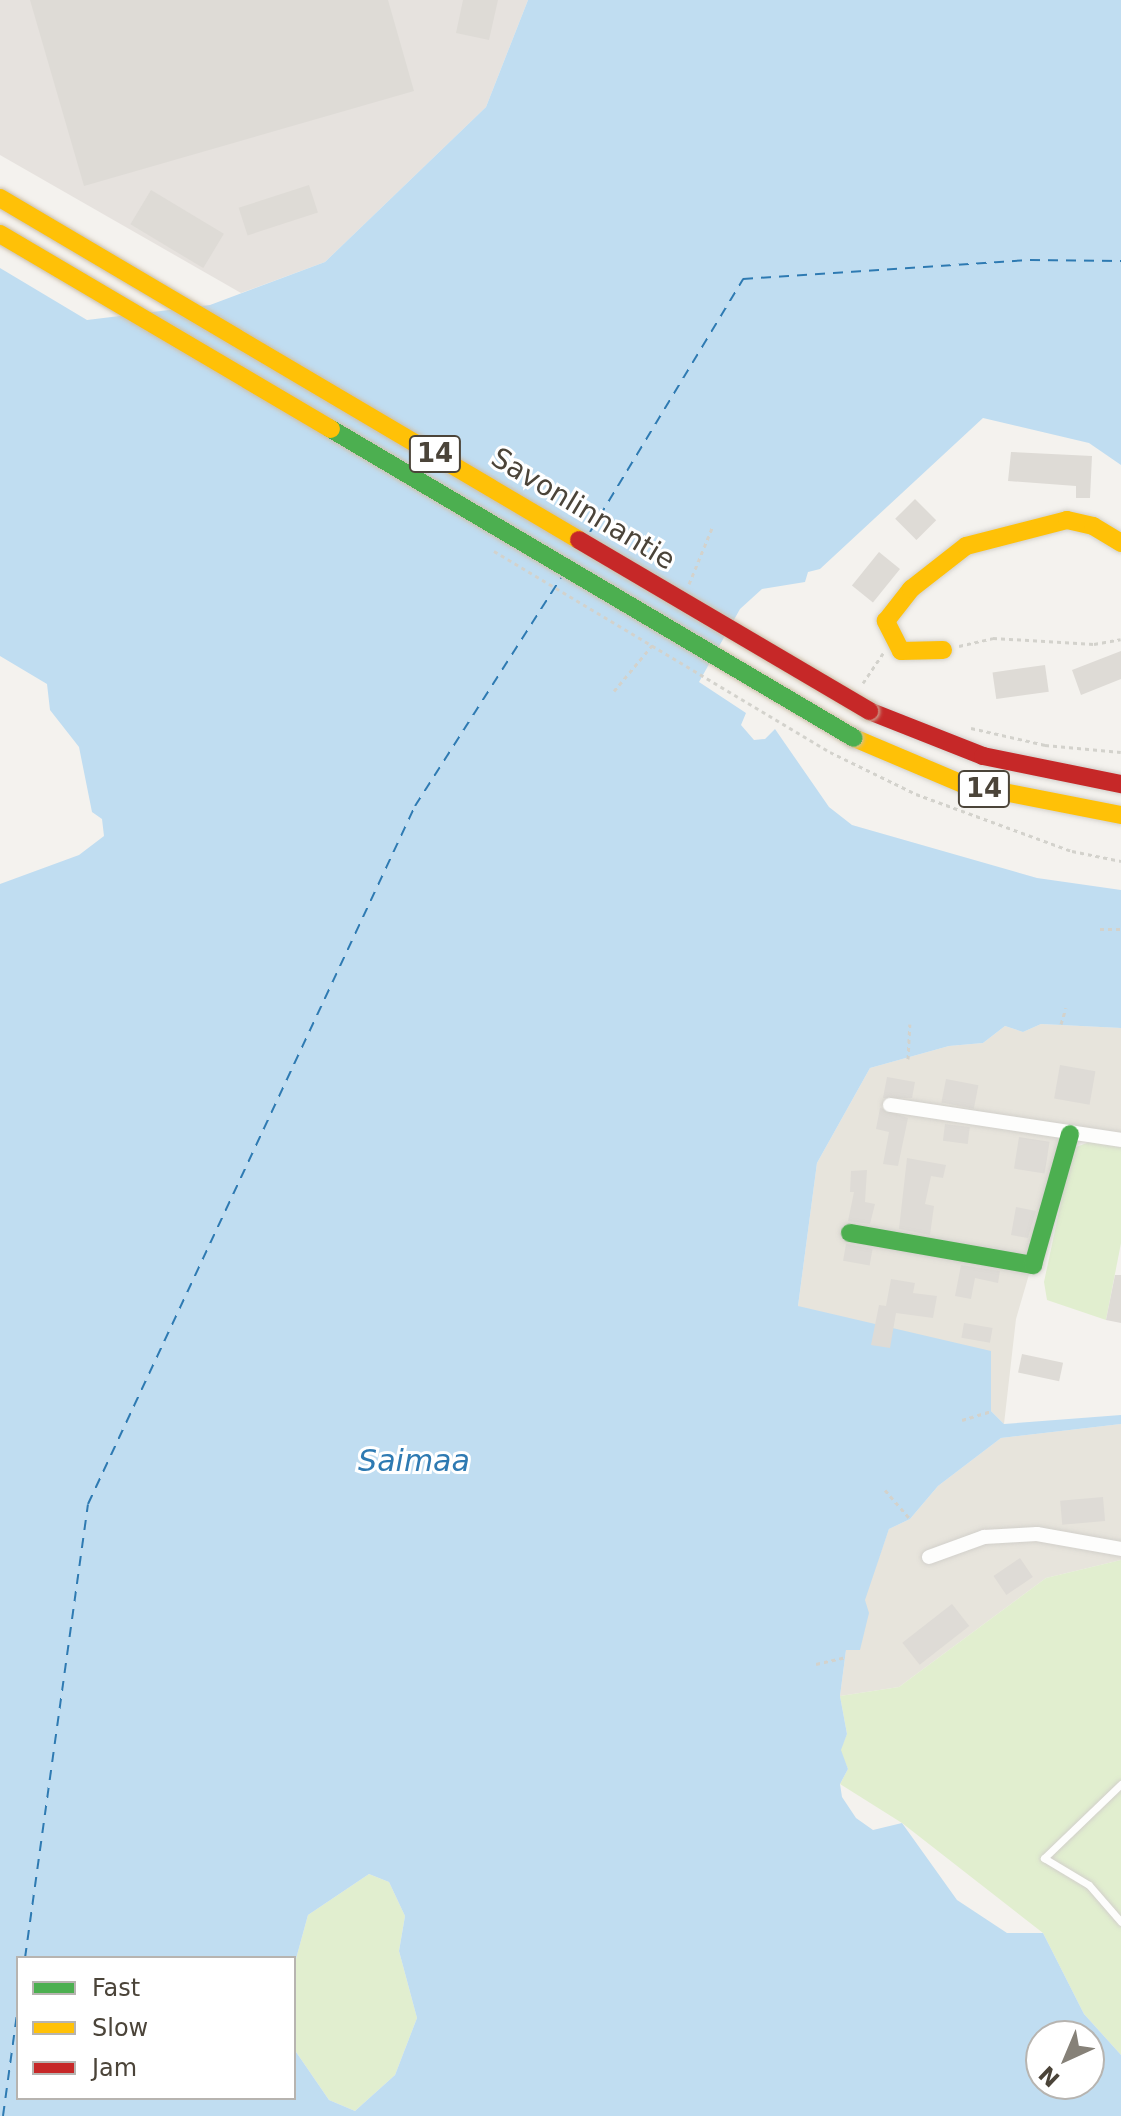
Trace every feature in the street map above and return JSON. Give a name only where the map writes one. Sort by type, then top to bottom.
[{"type":"main road","name":"Savonlinnantie","points":[[0,198],[869,711],[983,756],[1046,773],[1121,784]]},
{"type":"main road","name":"Savonlinnantie","points":[[0,234],[854,738],[963,784],[1121,815]]},
{"type":"main road","points":[[943,650],[901,651],[892,639],[886,621],[934,568],[966,546],[1067,520],[1093,526],[1121,543]]},
{"type":"main road","points":[[850,1233],[1033,1265],[1070,1134]]},
{"type":"street","points":[[890,1105],[1121,1140]]},
{"type":"street","points":[[929,1557],[984,1537],[1037,1534],[1121,1549]]},
{"type":"lane","points":[[1121,1784],[1044,1858],[1089,1885],[1121,1922]]},
{"type":"path","points":[[943,650],[993,638],[1094,644],[1121,639]]},
{"type":"path","points":[[862,686],[892,639]]},
{"type":"path","points":[[959,724],[1045,745],[1121,752]]},
{"type":"path","points":[[830,752],[916,794],[1072,851],[1121,861]]},
{"type":"path","points":[[1100,929],[1121,929]]},
{"type":"path","points":[[1061,1024],[1066,1008]]},
{"type":"path","points":[[908,1059],[910,1024]]},
{"type":"path","points":[[962,1420],[991,1411]]},
{"type":"path","points":[[885,1490],[910,1519]]},
{"type":"path","points":[[816,1664],[846,1657]]},
{"type":"shaded area","points":[[0,0],[528,0],[486,107],[325,262],[241,293],[0,155]]},
{"type":"shaded area","points":[[1041,1024],[1121,1028],[1121,1140],[1070,1134],[1016,1319],[1004,1424],[991,1411],[798,1306],[817,1163],[870,1068],[949,1046],[983,1043],[1005,1026],[1023,1032]]},
{"type":"shaded area","points":[[1121,1424],[1121,1560],[1046,1578],[899,1687],[840,1696],[846,1650],[889,1529],[910,1519],[938,1486],[1001,1438]]},
{"type":"green space","points":[[1095,1140],[1121,1145],[1121,1243],[1106,1320],[1047,1300],[1044,1282],[1070,1160],[1076,1147]]},
{"type":"green space","points":[[1121,1560],[1121,2055],[1105,2037],[1105,2020],[1089,2020],[1084,2014],[1043,1933],[902,1823],[840,1784],[848,1769],[840,1750],[847,1734],[840,1696],[899,1687],[1046,1578]]},
{"type":"green space","points":[[369,1874],[389,1882],[405,1916],[399,1951],[417,2018],[395,2075],[355,2111],[329,2100],[296,2052],[296,1959],[308,1915]]},
{"type":"water","name":"Saimaa","points":[[528,0],[1121,0],[1121,465],[1089,443],[983,418],[820,569],[808,572],[805,582],[762,589],[740,609],[699,682],[746,713],[741,725],[754,740],[765,739],[775,729],[829,807],[852,825],[1037,878],[1121,890],[1121,1028],[1041,1024],[1023,1032],[1005,1026],[983,1043],[949,1046],[870,1068],[817,1163],[798,1306],[991,1351],[991,1411],[1004,1424],[1121,1415],[1121,1424],[1001,1438],[938,1486],[910,1519],[889,1529],[865,1600],[869,1613],[860,1650],[846,1650],[840,1696],[847,1734],[841,1750],[848,1769],[840,1784],[842,1797],[856,1818],[873,1830],[902,1823],[957,1900],[1007,1933],[1043,1933],[1089,2020],[1025,2020],[1025,2100],[1105,2100],[1105,2037],[1121,2055],[1121,2116],[0,2116],[0,884],[79,855],[104,836],[102,819],[92,812],[79,747],[50,710],[47,684],[0,656],[0,268],[87,320],[210,305],[325,262],[486,107]]},
{"type":"building","points":[[30,0],[388,0],[414,91],[84,186]]},
{"type":"building","points":[[463,0],[498,0],[489,40],[456,33]]},
{"type":"building","points":[[309,185],[318,213],[248,235],[239,208]]},
{"type":"building","points":[[151,190],[224,234],[203,268],[130,224]]},
{"type":"building","points":[[1011,452],[1092,456],[1090,498],[1076,498],[1076,486],[1008,481]]},
{"type":"building","points":[[915,499],[936,520],[916,540],[895,519]]},
{"type":"building","points":[[879,552],[900,569],[873,602],[852,585]]},
{"type":"building","points":[[1121,651],[1121,679],[1081,695],[1072,670]]},
{"type":"building","points":[[1045,665],[1049,692],[996,699],[993,672]]},
{"type":"building","points":[[1060,1065],[1095,1071],[1090,1105],[1054,1098]]},
{"type":"building","points":[[887,1077],[915,1082],[912,1098],[883,1098]]},
{"type":"building","points":[[946,1079],[978,1085],[974,1109],[941,1103]]},
{"type":"building","points":[[880,1108],[908,1118],[898,1166],[883,1164],[889,1132],[876,1129]]},
{"type":"building","points":[[945,1124],[970,1127],[968,1144],[943,1141]]},
{"type":"building","points":[[1019,1137],[1050,1142],[1045,1173],[1014,1169]]},
{"type":"building","points":[[907,1158],[946,1165],[943,1178],[931,1176],[925,1204],[934,1206],[930,1235],[899,1229]]},
{"type":"building","points":[[867,1170],[865,1202],[875,1204],[870,1224],[848,1221],[854,1192],[850,1192],[851,1171]]},
{"type":"building","points":[[1016,1207],[1036,1211],[1028,1238],[1011,1235]]},
{"type":"building","points":[[846,1244],[873,1249],[870,1265],[843,1261]]},
{"type":"building","points":[[961,1265],[1000,1271],[998,1283],[975,1278],[971,1299],[955,1296]]},
{"type":"building","points":[[1115,1275],[1121,1275],[1121,1323],[1106,1320]]},
{"type":"building","points":[[891,1279],[915,1283],[913,1293],[937,1296],[933,1318],[896,1313],[890,1348],[871,1345],[879,1305],[886,1306]]},
{"type":"building","points":[[964,1323],[993,1328],[990,1343],[961,1338]]},
{"type":"building","points":[[1022,1354],[1063,1363],[1059,1381],[1018,1373]]},
{"type":"building","points":[[1103,1497],[1105,1521],[1062,1525],[1060,1501]]},
{"type":"building","points":[[1020,1558],[1033,1577],[1006,1595],[993,1576]]},
{"type":"building","points":[[952,1604],[969,1626],[920,1665],[902,1643]]},
{"type":"ferry route","points":[[590,532],[743,279],[1030,260],[1121,261]]},
{"type":"ferry route","points":[[25,1956],[88,1504],[415,806],[561,578]]},
{"type":"ferry route","points":[[3,2116],[16,2021]]},
{"type":"traffic: fast","points":[[331,429],[854,738]]},
{"type":"traffic: fast","points":[[850,1233],[1033,1265],[1070,1134]]},
{"type":"traffic: slow","points":[[0,198],[579,540]]},
{"type":"traffic: slow","points":[[0,234],[331,429]]},
{"type":"traffic: slow","points":[[943,650],[901,651],[886,621],[911,589],[966,546],[1067,520],[1093,526],[1121,543]]},
{"type":"traffic: slow","points":[[854,738],[963,784],[1121,815]]},
{"type":"traffic: jam","points":[[579,540],[869,711]]},
{"type":"traffic: jam","points":[[869,711],[983,756],[1121,784]]}]
